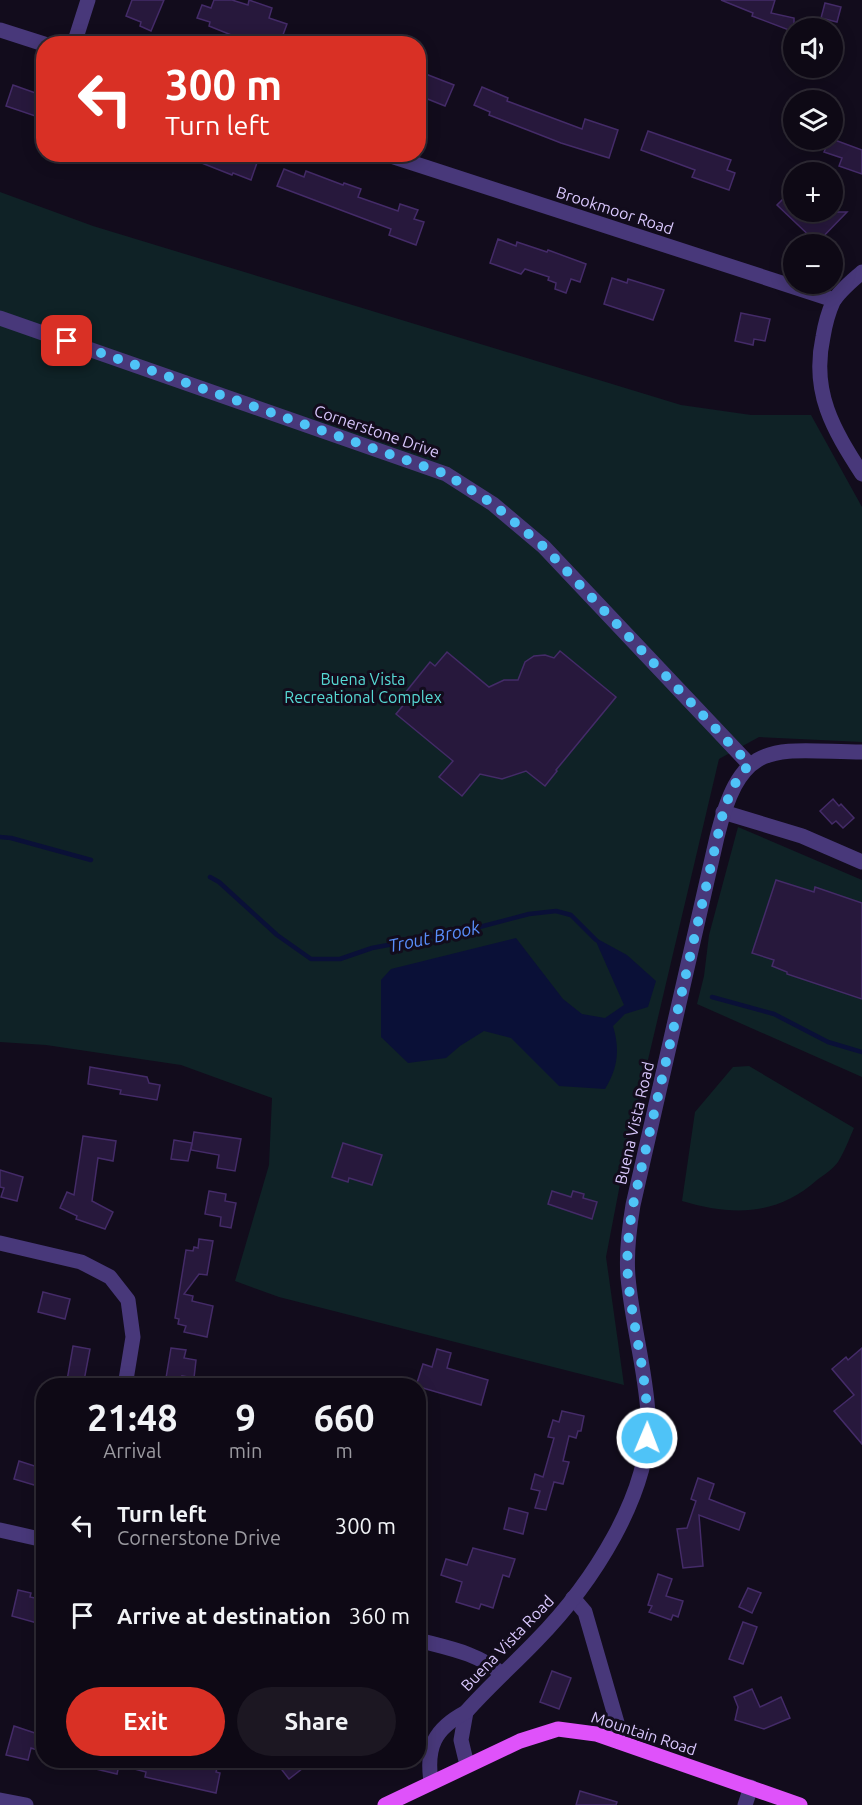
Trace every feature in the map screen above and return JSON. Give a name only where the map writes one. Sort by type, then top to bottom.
[{"type":"main road","name":"Mountain Road","points":[[386,1805],[467,1765],[533,1736],[558,1729],[582,1731],[617,1741],[800,1805]]},
{"type":"street","points":[[77,36],[88,0]]},
{"type":"street","points":[[0,30],[36,41]]},
{"type":"street","name":"Brookmoor Road","points":[[410,162],[834,300]]},
{"type":"street","points":[[862,272],[834,300],[826,320],[821,344],[820,388],[833,425],[862,474]]},
{"type":"street","name":"Cornerstone Drive","points":[[0,318],[446,474],[493,504],[544,547],[749,764]]},
{"type":"street","points":[[749,764],[768,753],[862,752]]},
{"type":"street","name":"Buena Vista Road","points":[[431,1782],[428,1764],[433,1742],[447,1725],[466,1712],[537,1641],[573,1598],[599,1561],[622,1518],[643,1463],[648,1414],[630,1300],[628,1240],[633,1205],[723,813],[732,788],[749,764]]},
{"type":"street","points":[[723,813],[802,836],[862,862]]},
{"type":"street","points":[[0,1243],[81,1262],[110,1277],[128,1300],[133,1337],[126,1378]]},
{"type":"street","points":[[0,1530],[36,1538]]},
{"type":"street","name":"Buena Vista Road","points":[[573,1598],[585,1612],[618,1726],[617,1741]]},
{"type":"street","points":[[426,1642],[469,1654],[490,1663],[502,1674]]},
{"type":"street","name":"Buena Vista Road","points":[[466,1712],[462,1740],[467,1765]]},
{"type":"street","points":[[745,1805],[751,1787]]},
{"type":"street","points":[[0,1800],[26,1805]]},
{"type":"green space","name":"Buena Vista Recreational Complex","points":[[0,192],[93,226],[681,405],[751,415],[811,415],[862,507],[862,742],[759,737],[719,759],[626,1153],[606,1257],[624,1385],[279,1297],[235,1281],[269,1165],[272,1098],[181,1065],[46,1045],[0,1042]]},
{"type":"green space","points":[[738,827],[862,880],[862,1077],[697,1004],[704,976],[709,935]]},
{"type":"green space","points":[[749,1066],[854,1128],[843,1154],[834,1167],[802,1192],[786,1201],[770,1206],[753,1210],[736,1210],[701,1206],[682,1201],[695,1112],[733,1067]]},
{"type":"shaded area","points":[[594,937],[627,955],[656,981],[648,1007],[625,1014],[613,1026],[617,1043],[617,1058],[613,1074],[605,1089],[559,1086],[511,1038],[484,1031],[446,1058],[408,1063],[381,1037],[381,980],[391,969],[516,938],[563,999],[582,1014],[605,1018],[624,1005]]},
{"type":"building","points":[[132,0],[164,0],[151,31],[140,26],[141,22],[126,16]]},
{"type":"building","points":[[214,0],[232,0],[248,5],[249,0],[272,8],[269,18],[287,24],[283,36],[234,36],[209,26],[210,22],[197,18],[202,5],[211,8]]},
{"type":"building","points":[[721,0],[775,0],[771,13],[794,18],[783,18],[783,28],[752,16],[753,13]]},
{"type":"building","points":[[825,3],[841,7],[838,18],[821,18]]},
{"type":"building","points":[[426,74],[454,85],[445,106],[426,98]]},
{"type":"building","points":[[13,85],[36,93],[36,116],[6,106]]},
{"type":"building","points":[[482,87],[508,98],[507,101],[582,129],[585,119],[618,130],[609,158],[561,143],[489,115],[490,112],[474,105]]},
{"type":"building","points":[[648,131],[731,160],[727,170],[735,173],[729,190],[692,177],[695,170],[641,150]]},
{"type":"building","points":[[843,143],[862,150],[862,174],[843,167],[843,162],[840,162],[842,158],[824,152],[825,150],[843,150]]},
{"type":"building","points":[[199,162],[257,162],[251,180],[233,173],[232,175]]},
{"type":"building","points":[[284,169],[304,177],[306,171],[361,189],[358,197],[398,211],[400,204],[418,210],[414,219],[424,222],[416,245],[389,235],[391,229],[277,186]]},
{"type":"building","points":[[783,199],[783,211],[777,205]]},
{"type":"building","points":[[795,222],[837,222],[826,234],[808,234]]},
{"type":"building","points":[[498,239],[516,246],[517,242],[547,252],[548,250],[586,264],[580,282],[571,279],[566,293],[555,289],[556,283],[548,280],[549,277],[525,269],[521,274],[490,263]]},
{"type":"building","points":[[612,278],[627,283],[628,279],[664,290],[653,320],[604,304]]},
{"type":"building","points":[[741,313],[770,319],[765,341],[754,339],[753,345],[735,341]]},
{"type":"building","points":[[560,651],[616,697],[545,786],[526,771],[502,779],[480,774],[462,796],[439,777],[453,761],[396,714],[406,702],[401,698],[430,662],[435,666],[447,652],[489,687],[504,680],[518,680],[525,662],[534,656],[545,655],[554,658]]},
{"type":"building","points":[[833,799],[854,818],[843,828],[836,821],[832,824],[820,811]]},
{"type":"building","points":[[776,880],[814,892],[815,887],[862,903],[862,999],[787,974],[772,966],[774,960],[752,953]]},
{"type":"building","points":[[90,1067],[147,1077],[149,1083],[160,1085],[157,1100],[120,1094],[121,1090],[88,1084]]},
{"type":"building","points":[[194,1132],[241,1139],[235,1171],[217,1168],[219,1155],[191,1150]]},
{"type":"building","points":[[83,1136],[116,1141],[113,1161],[98,1158],[92,1201],[113,1212],[105,1229],[76,1219],[77,1216],[60,1208],[67,1192],[74,1195]]},
{"type":"building","points":[[174,1140],[192,1143],[188,1161],[171,1159]]},
{"type":"building","points":[[343,1143],[382,1155],[372,1185],[349,1178],[348,1182],[332,1177]]},
{"type":"building","points":[[0,1170],[23,1177],[17,1201],[1,1197],[4,1188],[0,1187]]},
{"type":"building","points":[[209,1191],[226,1194],[225,1201],[236,1203],[231,1228],[220,1226],[221,1217],[205,1214]]},
{"type":"building","points":[[552,1191],[571,1197],[573,1191],[584,1194],[583,1198],[597,1202],[592,1219],[548,1204]]},
{"type":"building","points":[[199,1239],[213,1241],[207,1275],[199,1274],[184,1294],[193,1296],[192,1301],[213,1306],[207,1337],[184,1332],[186,1326],[178,1324],[179,1319],[175,1318],[186,1250],[193,1251],[194,1247],[198,1248]]},
{"type":"building","points":[[43,1292],[70,1299],[65,1319],[38,1312]]},
{"type":"building","points":[[73,1346],[90,1349],[85,1378],[67,1378]]},
{"type":"building","points":[[171,1348],[186,1350],[184,1358],[196,1360],[194,1378],[182,1376],[182,1378],[166,1378]]},
{"type":"building","points":[[862,1348],[862,1444],[834,1411],[854,1395],[832,1369],[846,1357],[848,1360]]},
{"type":"building","points":[[437,1349],[451,1353],[447,1368],[488,1380],[481,1405],[426,1389],[426,1378],[419,1378],[423,1364],[432,1367]]},
{"type":"building","points":[[562,1411],[584,1416],[581,1431],[578,1431],[576,1438],[569,1436],[563,1461],[569,1462],[563,1484],[554,1482],[546,1510],[535,1508],[540,1491],[531,1489],[535,1474],[543,1477],[554,1438],[548,1437],[553,1420],[559,1422]]},
{"type":"building","points":[[19,1461],[36,1466],[36,1486],[14,1479]]},
{"type":"building","points":[[698,1478],[714,1484],[709,1499],[745,1513],[739,1530],[699,1515],[703,1566],[683,1568],[677,1529],[687,1528],[696,1501],[691,1499]]},
{"type":"building","points":[[509,1508],[528,1513],[523,1534],[504,1529]]},
{"type":"building","points":[[473,1548],[515,1559],[509,1577],[503,1575],[493,1608],[481,1604],[479,1609],[456,1602],[462,1582],[441,1575],[446,1559],[467,1565]]},
{"type":"building","points":[[658,1574],[672,1579],[666,1596],[683,1601],[678,1617],[673,1615],[671,1620],[649,1612],[652,1606],[648,1605]]},
{"type":"building","points":[[748,1588],[761,1593],[752,1613],[739,1607]]},
{"type":"building","points":[[18,1590],[31,1593],[30,1597],[36,1598],[36,1623],[12,1616]]},
{"type":"building","points":[[743,1622],[757,1627],[743,1664],[729,1659]]},
{"type":"building","points":[[552,1671],[571,1678],[559,1709],[540,1702]]},
{"type":"building","points":[[752,1689],[760,1707],[781,1697],[790,1718],[764,1729],[735,1720],[738,1707],[734,1697]]},
{"type":"building","points":[[14,1726],[36,1733],[36,1750],[31,1748],[28,1760],[6,1755]]},
{"type":"building","points":[[92,1768],[118,1768],[117,1774]]},
{"type":"building","points":[[131,1768],[217,1768],[216,1772],[220,1773],[216,1793],[145,1777],[146,1772]]},
{"type":"building","points":[[280,1768],[303,1768],[289,1779]]},
{"type":"building","points":[[580,1791],[617,1802],[616,1805],[576,1805]]},
{"type":"waterway","name":"Trout Brook","points":[[0,837],[91,860]]},
{"type":"waterway","name":"Trout Brook","points":[[210,877],[219,882],[277,935],[311,959],[340,959],[372,948],[468,930],[529,914],[556,911],[571,915],[596,940]]},
{"type":"waterway","name":"Trout Brook","points":[[712,997],[774,1014],[828,1042],[862,1052]]},
{"type":"route","points":[[67,341],[446,474],[493,504],[544,547],[749,764],[732,788],[723,813],[633,1205],[627,1261],[630,1300],[648,1414],[647,1438]]}]
